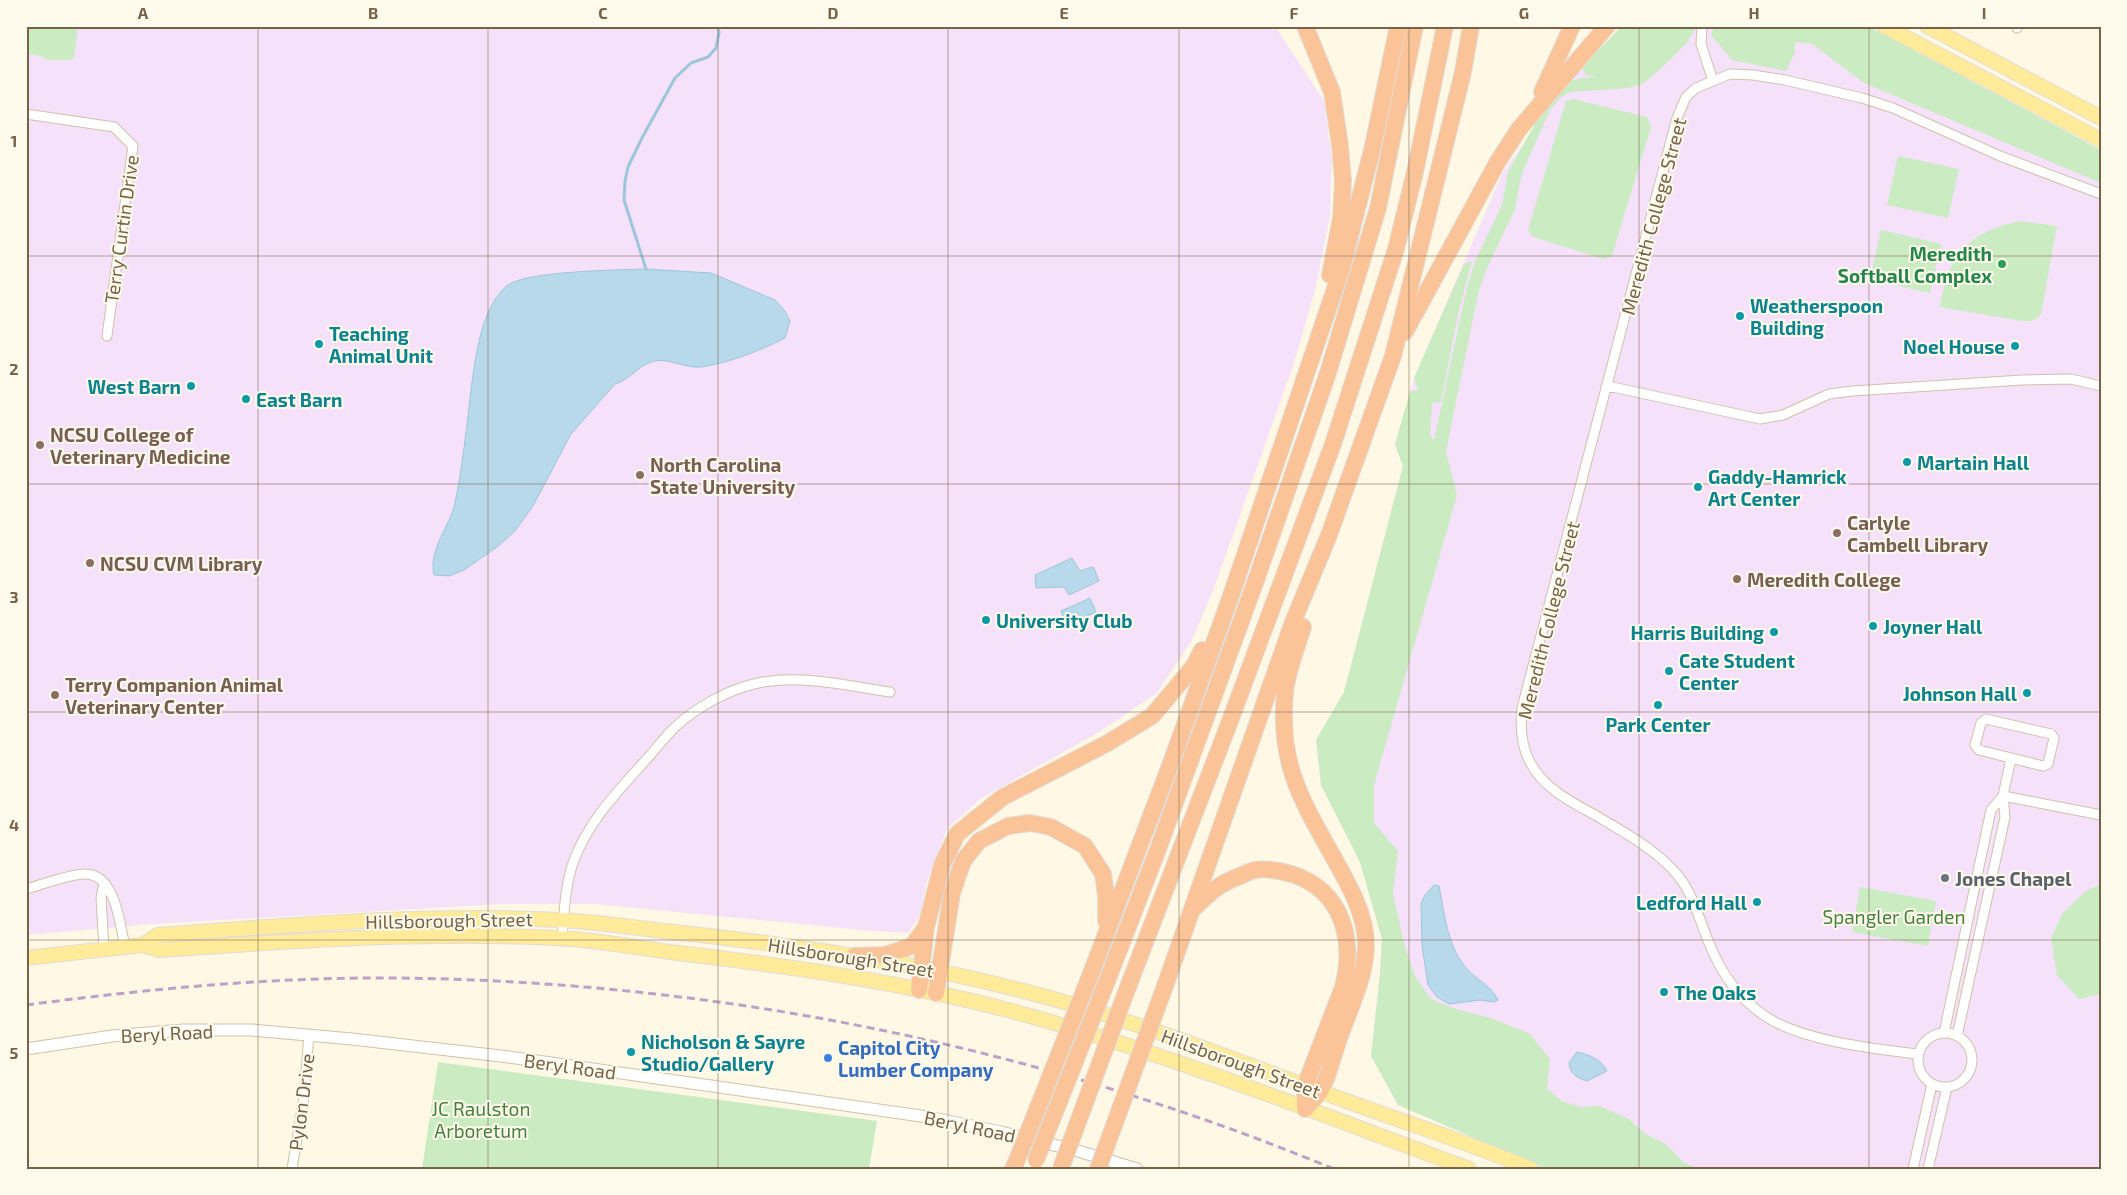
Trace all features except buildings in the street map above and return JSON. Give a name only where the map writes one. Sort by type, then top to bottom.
[{"type":"highway","points":[[1305,26],[1332,92],[1343,181],[1341,218],[1321,326]]},
{"type":"highway","points":[[1016,1162],[1090,976],[1171,763],[1296,409],[1321,326],[1342,268],[1358,212],[1398,26]]},
{"type":"highway","points":[[1034,1164],[1157,852],[1255,583],[1327,376],[1378,208],[1415,26]]},
{"type":"highway","points":[[1061,1168],[1333,444],[1396,249],[1416,172],[1445,26]]},
{"type":"highway","points":[[1098,1169],[1166,986],[1190,911],[1294,622],[1329,535],[1393,356],[1463,72],[1471,26]]},
{"type":"highway","points":[[1534,110],[1572,26]]},
{"type":"highway","points":[[1393,356],[1497,163],[1534,110],[1607,26]]},
{"type":"highway","points":[[1305,1109],[1320,1092],[1334,1056],[1361,973],[1366,945],[1361,916],[1347,882],[1309,815],[1294,782],[1286,748],[1285,691],[1329,535]]},
{"type":"highway","points":[[919,990],[926,926],[942,865],[957,834],[1004,796],[1106,744],[1152,716],[1194,666],[1233,590]]},
{"type":"highway","points":[[936,993],[952,893],[963,861],[979,841],[1008,826],[1030,823],[1051,827],[1085,846],[1103,874],[1106,895],[1105,936]]},
{"type":"highway","points":[[1190,911],[1217,885],[1254,870],[1284,872],[1300,877],[1316,885],[1338,910],[1347,942],[1349,956],[1347,970],[1343,987],[1305,1086],[1305,1109]]},
{"type":"highway","points":[[854,956],[885,955],[912,946],[926,926]]},
{"type":"main road","points":[[1884,26],[2101,140]]},
{"type":"main road","points":[[1927,26],[2101,118]]},
{"type":"main road","name":"Hillsborough Street","points":[[143,945],[158,935],[348,921],[563,920],[735,939],[854,956],[940,972],[1101,1013],[1531,1169]]},
{"type":"main road","name":"Hillsborough Street","points":[[26,958],[143,945],[160,950],[344,938],[492,936],[562,938],[743,960],[936,993],[1027,1015],[1127,1045],[1469,1169]]},
{"type":"street","points":[[1702,26],[1701,44],[1714,81]]},
{"type":"street","name":"Meredith College Street","points":[[1918,1054],[1876,1050],[1789,1029],[1755,1009],[1733,987],[1722,972],[1709,943],[1693,898],[1674,870],[1648,848],[1553,789],[1531,765],[1521,733],[1522,708],[1677,118],[1686,97],[1696,88],[1730,74],[1753,75],[1785,80],[1862,98],[1893,108],[2000,156],[2101,194]]},
{"type":"street","name":"Terry Curtin Drive","points":[[26,114],[114,127],[133,146],[107,336]]},
{"type":"street","points":[[1608,386],[1760,419],[1783,415],[1828,394],[1853,391],[2022,380],[2072,379],[2101,386]]},
{"type":"street","points":[[562,938],[563,920],[573,863],[592,826],[609,801],[676,726],[723,695],[758,683],[784,680],[814,682],[890,692]]},
{"type":"street","points":[[1986,719],[2046,732],[2054,738],[2048,764],[2043,766],[2011,758],[1979,750],[1975,745],[1981,723],[1986,719]]},
{"type":"street","points":[[1957,1036],[2005,817],[2003,796],[2011,758]]},
{"type":"street","points":[[1944,1033],[1991,810],[2003,796]]},
{"type":"street","points":[[2003,796],[2101,815]]},
{"type":"street","points":[[26,889],[86,874],[98,877],[114,896],[125,947]]},
{"type":"street","points":[[104,883],[101,898],[104,950]]},
{"type":"street","points":[[1960,951],[1975,955]]},
{"type":"street","name":"Beryl Road","points":[[26,1049],[112,1036],[183,1030],[252,1030],[309,1034],[509,1057],[928,1117],[1002,1132],[1078,1151],[1136,1169]]},
{"type":"street","points":[[1944,1033],[1957,1036],[1964,1041],[1970,1048],[1972,1057],[1972,1066],[1963,1081],[1947,1087],[1932,1084],[1920,1071],[1918,1054],[1928,1039],[1944,1033]]},
{"type":"street","name":"Pylon Drive","points":[[292,1169],[304,1097],[309,1034]]},
{"type":"street","points":[[1913,1169],[1932,1084]]},
{"type":"street","points":[[1928,1169],[1947,1087]]},
{"type":"street","points":[[1923,1123],[1938,1126]]},
{"type":"shaded area","name":"North Carolina State University","points":[[74,26],[1275,26],[1324,101],[1332,162],[1330,216],[1315,290],[1294,363],[1214,588],[1192,640],[1156,694],[1099,732],[980,799],[947,829],[927,881],[920,915],[908,933],[595,904],[502,904],[153,924],[26,935],[26,54],[69,60]]},
{"type":"shaded area","name":"Meredith College","points":[[1622,26],[1868,26],[2101,150],[2101,1169],[1546,1169],[1398,1105],[1371,1056],[1382,939],[1360,862],[1321,785],[1316,740],[1344,692],[1403,466],[1395,445],[1414,378],[1503,172],[1581,68]]},
{"type":"green space","points":[[26,26],[78,26],[72,60],[47,60],[40,56],[26,54]]},
{"type":"green space","points":[[1622,26],[1697,26],[1687,43],[1642,84],[1629,88],[1571,92],[1561,97],[1550,110],[1522,173],[1515,209],[1488,266],[1479,290],[1446,451],[1457,495],[1374,785],[1374,823],[1398,851],[1393,894],[1404,943],[1415,976],[1431,999],[1455,1009],[1491,1018],[1530,1034],[1550,1059],[1547,1089],[1562,1101],[1580,1107],[1599,1106],[1629,1119],[1645,1134],[1666,1144],[1683,1162],[1699,1169],[1546,1169],[1398,1105],[1371,1056],[1382,939],[1360,862],[1321,785],[1316,740],[1344,692],[1403,466],[1395,445],[1410,391],[1418,390],[1414,378],[1464,264],[1472,261],[1459,310],[1441,402],[1432,403],[1430,435],[1434,440],[1467,287],[1475,261],[1502,205],[1508,172],[1536,122],[1553,99],[1570,81],[1597,77],[1586,75],[1581,68]]},
{"type":"green space","points":[[1714,26],[1868,26],[2101,150],[2101,183],[1864,83],[1812,44],[1795,42],[1795,52],[1786,71],[1732,60],[1711,35]]},
{"type":"green space","points":[[1573,99],[1647,117],[1651,127],[1612,256],[1603,259],[1533,237],[1528,230],[1566,101]]},
{"type":"green space","points":[[1898,156],[1959,169],[1948,218],[1887,205]]},
{"type":"green space","name":"Meredith Softball Complex","points":[[2020,221],[2057,226],[2041,314],[2032,321],[2025,321],[1940,307],[1948,273],[1964,249],[1987,231]]},
{"type":"green space","points":[[1881,230],[1941,244],[1930,293],[1870,279]]},
{"type":"green space","points":[[2101,885],[2101,994],[2079,999],[2057,975],[2051,938],[2062,914],[2087,890]]},
{"type":"green space","name":"Spangler Garden","points":[[1860,887],[1936,901],[1928,946],[1852,932]]},
{"type":"green space","name":"JC Raulston Arboretum","points":[[438,1062],[877,1121],[869,1169],[422,1169]]},
{"type":"water","points":[[646,269],[711,273],[775,300],[785,311],[790,321],[785,338],[744,356],[701,367],[669,361],[651,362],[641,367],[625,380],[615,384],[571,434],[533,506],[515,531],[497,547],[464,570],[449,576],[434,575],[434,556],[452,512],[457,494],[476,353],[488,313],[497,297],[508,285],[518,280],[574,272]]},
{"type":"water","points":[[1072,558],[1080,571],[1094,568],[1099,581],[1069,595],[1064,587],[1036,588],[1035,575]]},
{"type":"water","points":[[1090,598],[1096,612],[1067,625],[1061,611]]},
{"type":"water","points":[[1434,885],[1439,886],[1447,926],[1458,956],[1467,969],[1491,990],[1498,1000],[1494,1002],[1480,1000],[1449,1004],[1437,997],[1428,985],[1422,945],[1421,904],[1425,895]]},
{"type":"water","points":[[1577,1052],[1595,1058],[1602,1063],[1607,1071],[1587,1081],[1577,1077],[1572,1073],[1569,1063]]},
{"type":"waterway","points":[[646,269],[624,200],[628,167],[675,78],[691,63],[708,57],[716,48],[719,33],[718,26]]},
{"type":"railway","points":[[26,1005],[210,985],[348,978],[394,978],[515,982],[635,992],[755,1007],[873,1028],[991,1055],[1107,1088],[1221,1126],[1334,1169]]},
{"type":"place","name":"Meredith Softball Complex","points":[[2002,264]]},
{"type":"place","name":"Weatherspoon Building","points":[[1740,316]]},
{"type":"place","name":"Teaching Animal Unit","points":[[319,344]]},
{"type":"place","name":"Noel House","points":[[2015,346]]},
{"type":"place","name":"West Barn","points":[[191,386]]},
{"type":"place","name":"East Barn","points":[[246,399]]},
{"type":"place","name":"NCSU College of Veterinary Medicine","points":[[40,445]]},
{"type":"place","name":"Martain Hall","points":[[1907,462]]},
{"type":"place","name":"North Carolina State University","points":[[640,475]]},
{"type":"place","name":"Gaddy-Hamrick Art Center","points":[[1698,487]]},
{"type":"place","name":"Carlyle Cambell Library","points":[[1837,533]]},
{"type":"place","name":"NCSU CVM Library","points":[[90,563]]},
{"type":"place","name":"Meredith College","points":[[1737,579]]},
{"type":"place","name":"University Club","points":[[986,620]]},
{"type":"place","name":"Joyner Hall","points":[[1873,626]]},
{"type":"place","name":"Harris Building","points":[[1774,632]]},
{"type":"place","name":"Cate Student Center","points":[[1669,671]]},
{"type":"place","name":"Johnson Hall","points":[[2027,693]]},
{"type":"place","name":"Terry Companion Animal Veterinary Center","points":[[55,695]]},
{"type":"place","name":"Park Center","points":[[1658,705]]},
{"type":"place","name":"Jones Chapel","points":[[1945,878]]},
{"type":"place","name":"Ledford Hall","points":[[1757,902]]},
{"type":"place","name":"The Oaks","points":[[1664,992]]},
{"type":"place","name":"Nicholson & Sayre Studio/Gallery","points":[[631,1052]]},
{"type":"place","name":"Capitol City Lumber Company","points":[[828,1058]]}]
